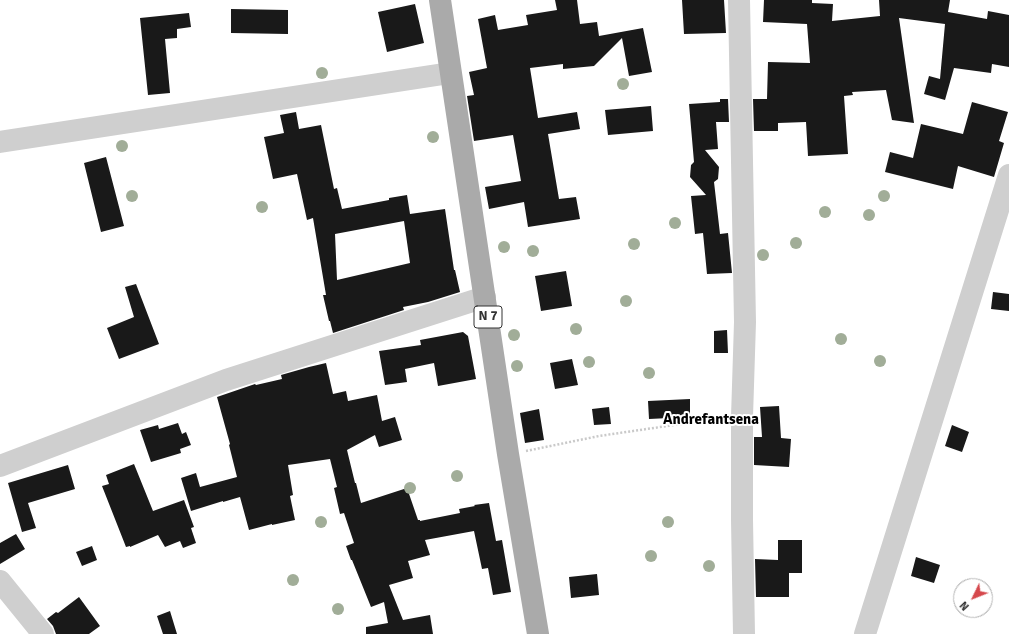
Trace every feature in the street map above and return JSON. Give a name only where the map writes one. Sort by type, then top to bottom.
[{"type":"main road","name":"N 7","points":[[440,0],[508,454],[538,634]]},
{"type":"street","points":[[738,0],[745,322],[742,417],[744,634]]},
{"type":"street","points":[[0,142],[450,73]]},
{"type":"street","points":[[865,634],[1009,175]]},
{"type":"street","points":[[0,466],[226,380],[485,297]]},
{"type":"street","points":[[0,581],[43,634]]},
{"type":"path","points":[[508,454],[599,436],[742,417]]},
{"type":"building","points":[[555,0],[577,0],[580,24],[597,22],[599,36],[643,28],[652,72],[629,76],[622,38],[594,66],[563,69],[563,64],[530,68],[538,118],[577,112],[580,129],[548,134],[559,199],[576,197],[580,219],[528,227],[524,202],[489,209],[485,187],[521,181],[513,135],[474,141],[467,96],[474,95],[469,72],[487,68],[478,19],[495,15],[498,30],[528,25],[526,15],[557,10]]},
{"type":"building","points":[[682,0],[724,0],[726,33],[684,34]]},
{"type":"building","points":[[764,0],[812,0],[812,3],[833,4],[832,21],[880,16],[879,0],[950,0],[948,12],[987,19],[988,11],[1009,15],[1009,67],[992,64],[991,73],[954,68],[945,100],[924,94],[929,76],[940,79],[945,24],[899,18],[914,123],[892,120],[886,90],[852,92],[853,95],[844,96],[848,154],[808,156],[806,122],[778,123],[778,131],[754,131],[753,99],[767,99],[768,62],[810,63],[807,24],[763,22]]},
{"type":"building","points":[[415,4],[424,43],[387,52],[378,12]]},
{"type":"building","points":[[231,9],[288,10],[288,34],[231,33]]},
{"type":"building","points":[[189,13],[191,27],[177,29],[177,38],[165,39],[170,93],[148,95],[140,18]]},
{"type":"building","points":[[720,99],[728,99],[729,122],[716,122],[718,149],[705,150],[719,167],[718,179],[714,182],[720,234],[728,233],[732,273],[707,274],[703,233],[695,234],[691,196],[706,195],[690,177],[691,165],[694,162],[689,104],[720,102]]},
{"type":"building","points":[[972,102],[1008,112],[999,141],[1004,143],[994,177],[958,166],[953,189],[885,172],[890,152],[913,158],[921,124],[963,134]]},
{"type":"building","points":[[651,106],[653,131],[608,135],[605,110]]},
{"type":"building","points":[[296,112],[299,129],[321,125],[334,189],[337,188],[342,209],[407,195],[410,214],[445,209],[454,270],[460,292],[428,302],[403,307],[404,310],[333,333],[323,295],[326,295],[313,218],[307,220],[297,174],[273,179],[264,137],[284,133],[280,115]],"holes":[[[404,221],[410,263],[337,280],[335,234]]]},
{"type":"building","points":[[106,157],[124,226],[101,232],[84,163]]},
{"type":"building","points":[[566,271],[572,306],[541,311],[535,276]]},
{"type":"building","points":[[136,284],[159,344],[119,359],[107,328],[134,317],[125,287]]},
{"type":"building","points":[[993,292],[1009,294],[1009,311],[991,309]]},
{"type":"building","points":[[727,330],[728,353],[714,353],[714,331]]},
{"type":"building","points":[[463,332],[468,336],[476,379],[438,386],[434,363],[405,369],[407,382],[385,385],[379,351],[421,345],[420,340]]},
{"type":"building","points":[[572,359],[578,385],[555,389],[550,363]]},
{"type":"building","points":[[326,363],[333,394],[346,391],[348,401],[377,395],[382,421],[395,417],[402,440],[379,447],[375,435],[347,450],[361,503],[407,488],[418,520],[420,521],[460,513],[459,509],[489,503],[496,541],[502,540],[511,592],[493,595],[488,568],[482,569],[474,531],[425,540],[430,555],[408,561],[413,578],[389,585],[403,620],[430,615],[433,634],[366,634],[366,627],[388,623],[384,602],[371,607],[351,560],[346,546],[354,543],[344,513],[340,514],[334,488],[337,487],[330,459],[288,465],[293,495],[290,496],[295,520],[249,530],[240,497],[191,511],[181,478],[196,473],[200,487],[237,477],[230,444],[217,397],[255,384],[282,379],[281,375]]},
{"type":"building","points":[[690,399],[690,417],[649,419],[648,401]]},
{"type":"building","points":[[779,406],[781,438],[791,439],[789,467],[754,465],[754,437],[762,437],[760,407]]},
{"type":"building","points":[[609,407],[611,424],[594,425],[592,409]]},
{"type":"building","points":[[539,409],[544,440],[525,443],[520,413]]},
{"type":"building","points":[[178,423],[182,434],[186,432],[191,445],[180,449],[181,453],[151,462],[140,430],[158,425],[159,429]]},
{"type":"building","points":[[952,425],[969,432],[962,452],[945,446]]},
{"type":"building","points":[[134,464],[153,511],[184,500],[194,527],[191,528],[196,543],[183,548],[180,541],[165,547],[158,535],[130,547],[126,547],[102,486],[109,484],[106,475]]},
{"type":"building","points":[[68,465],[75,489],[28,503],[36,528],[22,532],[8,483]]},
{"type":"building","points":[[16,534],[25,549],[0,564],[0,543]]},
{"type":"building","points":[[778,540],[802,540],[802,573],[789,573],[789,597],[756,597],[755,559],[778,560]]},
{"type":"building","points":[[92,546],[97,560],[82,566],[76,552]]},
{"type":"building","points":[[916,557],[940,565],[934,583],[911,576]]},
{"type":"building","points":[[597,574],[599,595],[571,598],[569,577]]},
{"type":"building","points":[[79,597],[100,626],[89,634],[56,634],[53,626],[47,619],[56,612],[58,613]]},
{"type":"building","points":[[170,611],[177,634],[163,634],[157,616]]},
{"type":"district","name":"Andrefantsena","points":[[711,420]]}]
